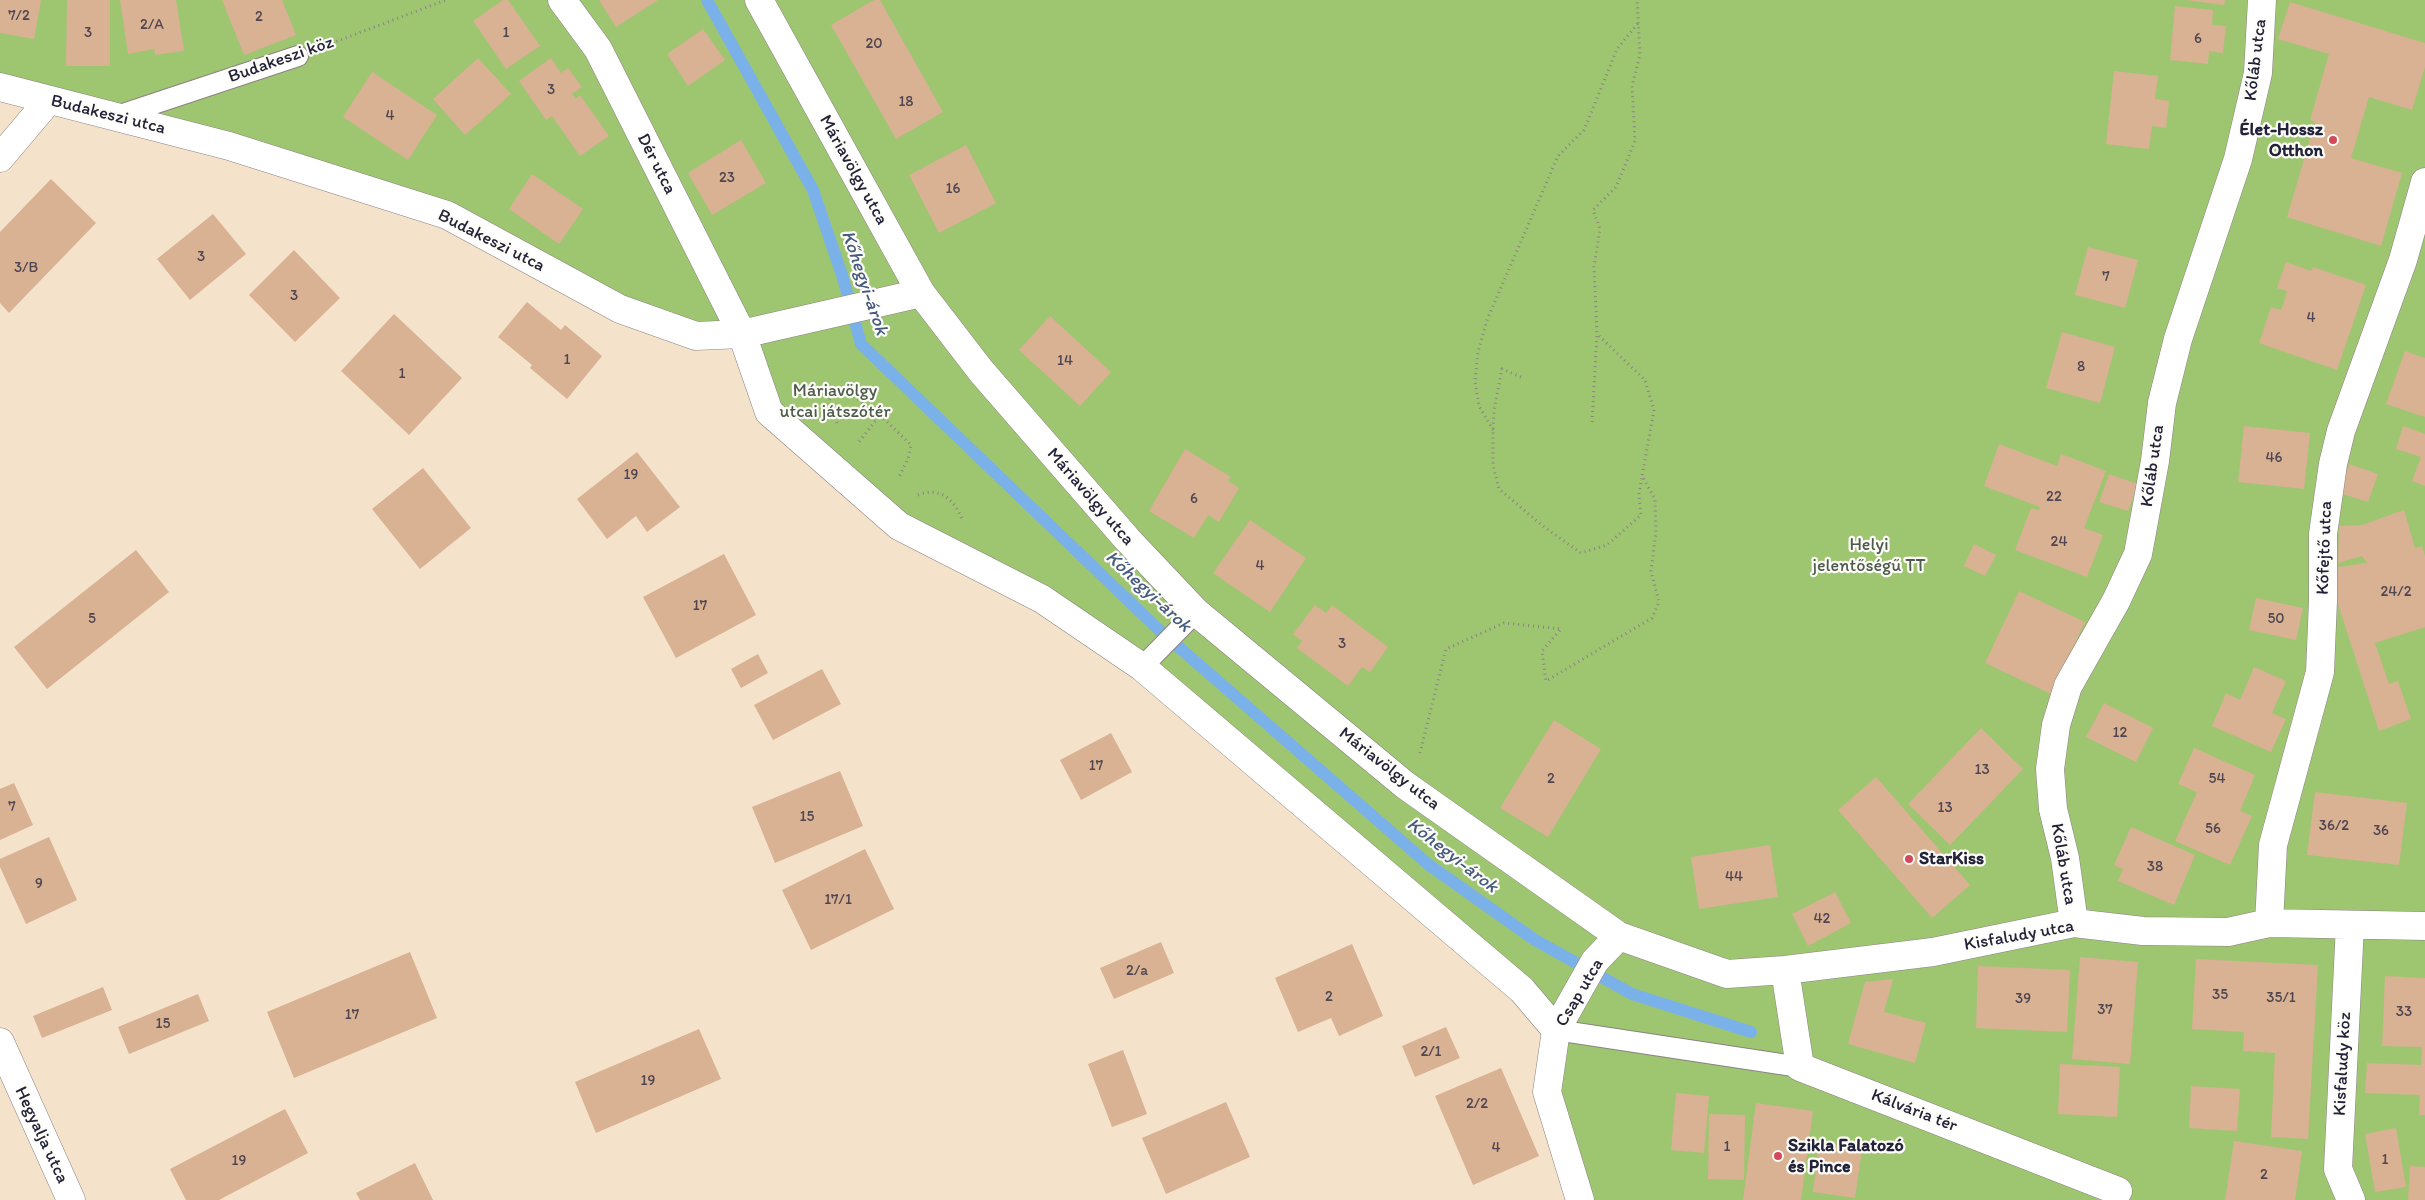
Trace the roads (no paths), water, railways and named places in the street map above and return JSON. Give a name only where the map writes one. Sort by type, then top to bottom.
[{"type":"street","name":"Dér utca","points":[[562,0],[598,49],[742,334]]},
{"type":"street","name":"Máriavölgy utca","points":[[759,0],[921,293],[981,371],[1127,539],[1196,612],[1405,784],[1619,936]]},
{"type":"street","name":"Kőláb utca","points":[[2074,923],[2065,858],[2053,809],[2050,769],[2056,725],[2068,686],[2116,601],[2138,554],[2155,461],[2162,403],[2178,339],[2238,160],[2258,73],[2262,0]]},
{"type":"street","name":"Budakeszi utca","points":[[0,87],[230,146],[447,215],[620,309],[696,336],[742,334],[921,293]]},
{"type":"street","points":[[0,158],[50,100]]},
{"type":"street","name":"Kőfejtő utca","points":[[2269,923],[2272,845],[2320,672],[2323,534],[2333,464],[2341,431],[2403,260],[2425,182]]},
{"type":"street","points":[[742,334],[769,412],[899,526],[1042,600],[1148,659],[1522,990],[1556,1030]]},
{"type":"street","name":"Kisfaludy utca","points":[[1619,936],[1727,974],[1785,970],[1933,952],[2074,923],[2143,931],[2228,932],[2269,923],[2425,926]]},
{"type":"street","name":"Kisfaludy köz","points":[[2350,925],[2338,1169],[2351,1200]]},
{"type":"street","name":"Csap utca","points":[[1580,1200],[1548,1092],[1556,1030],[1595,961],[1619,936]]},
{"type":"street","points":[[1785,970],[1800,1067]]},
{"type":"street","name":"Hegyalja utca","points":[[0,1042],[71,1200]]},
{"type":"street","name":"Kálvária tér","points":[[1800,1067],[2118,1191]]},
{"type":"lane","name":"Budakeszi köz","points":[[114,117],[298,56]]},
{"type":"lane","points":[[1148,659],[1196,612]]},
{"type":"lane","points":[[1556,1030],[1800,1067]]},
{"type":"waterway","name":"Kőhegyi-árok","points":[[707,0],[813,190],[842,275],[861,344],[1158,629],[1429,865],[1535,940],[1632,994],[1751,1032]]},
{"type":"place","name":"Élet-Hossz Otthon","points":[[2333,140]]},
{"type":"place","name":"StarKiss","points":[[1909,859]]},
{"type":"place","name":"Szikla Falatozó és Pince","points":[[1778,1156]]},
{"type":"park label","name":"Máriavölgy utcai játszótér","points":[[835,401]]},
{"type":"park label","name":"Helyi jelentőségű TT","points":[[1869,555]]}]
